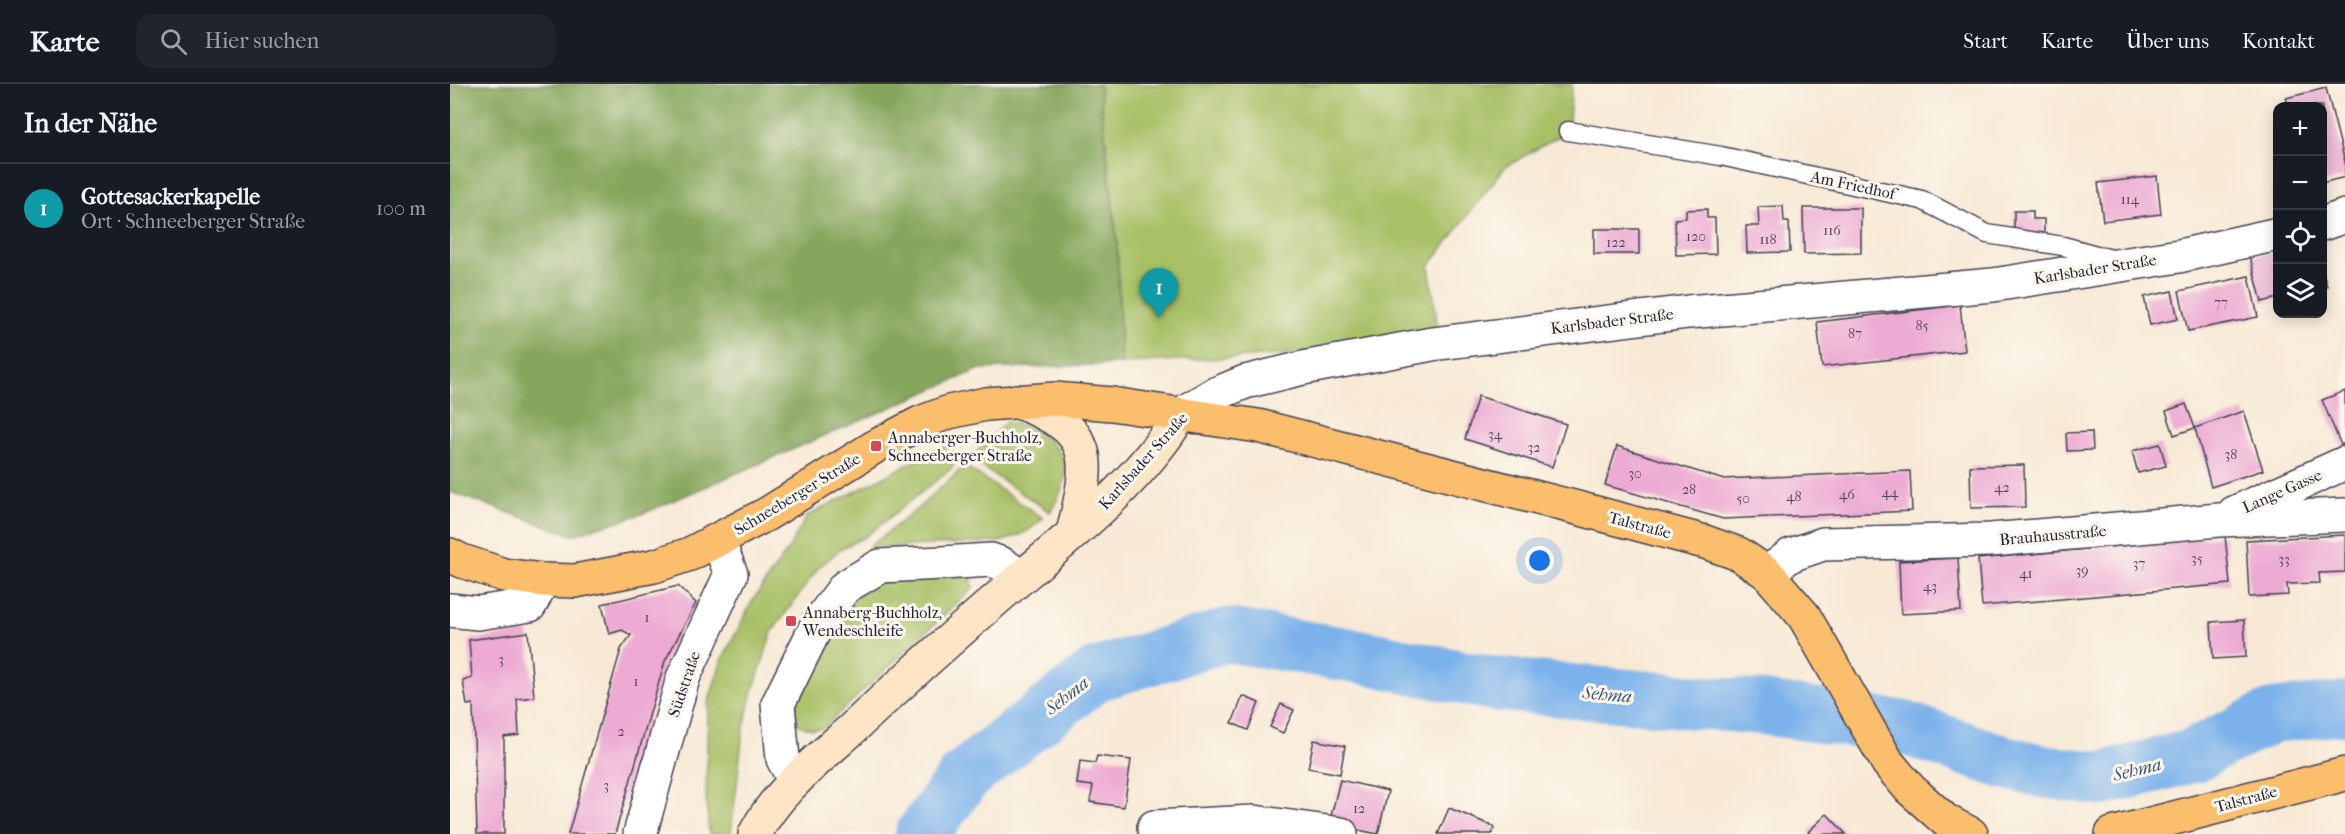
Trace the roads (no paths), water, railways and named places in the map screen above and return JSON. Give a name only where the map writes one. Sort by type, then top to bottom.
[{"type":"main road","name":"Schneeberger Straße","points":[[450,555],[504,575],[543,580],[575,581],[654,566],[690,554],[718,540],[767,514],[876,446],[920,423],[949,412],[986,404],[1066,400],[1181,414]]},
{"type":"main road","points":[[1016,401],[1060,420],[1072,431],[1080,446],[1085,462],[1085,482],[1073,533]]},
{"type":"main road","name":"Karlsbader Straße","points":[[755,834],[764,815],[795,781],[935,651],[1121,489],[1162,444],[1181,414]]},
{"type":"main road","name":"Talstraße","points":[[1181,414],[1258,426],[1706,542],[1739,554],[1767,573],[1804,616],[1888,763],[1910,789],[1952,830]]},
{"type":"main road","name":"Talstraße","points":[[2112,834],[2345,774]]},
{"type":"street","points":[[2327,222],[2345,216]]},
{"type":"street","name":"Karlsbader Straße","points":[[1181,414],[1213,395],[1245,382],[1303,368],[1432,345],[1688,312],[1993,285],[2179,256],[2273,235]]},
{"type":"street","name":"Lange Gasse","points":[[2218,520],[2345,463]]},
{"type":"street","name":"Brauhausstraße","points":[[1767,573],[1791,555],[1823,544],[1991,540],[2218,520],[2345,515]]},
{"type":"street","name":"Südstraße","points":[[640,834],[683,678],[731,574],[718,540]]},
{"type":"street","points":[[795,781],[783,759],[778,704],[818,623],[845,587],[880,566],[942,562],[991,560],[1022,577]]},
{"type":"street","points":[[450,610],[478,613],[530,606],[543,580]]},
{"type":"street","points":[[1154,827],[1254,822],[1341,834]]},
{"type":"lane","name":"Am Friedhof","points":[[1568,131],[1721,156],[1922,200],[1988,234],[2063,246],[2130,264]]},
{"type":"waterway","name":"Sehma","points":[[922,834],[965,776],[1095,675],[1227,635],[1369,658],[1493,684],[1763,708],[1905,728],[2003,762],[2042,771],[2102,779],[2192,756],[2272,716],[2345,708]]},
{"type":"place","name":"Gottesackerkapelle","points":[[1159,318]]},
{"type":"place","name":"Annaberger-Buchholz, Schneeberger Straße","points":[[876,446]]},
{"type":"place","name":"Annaberg-Buchholz, Wendeschleife","points":[[791,621]]}]
